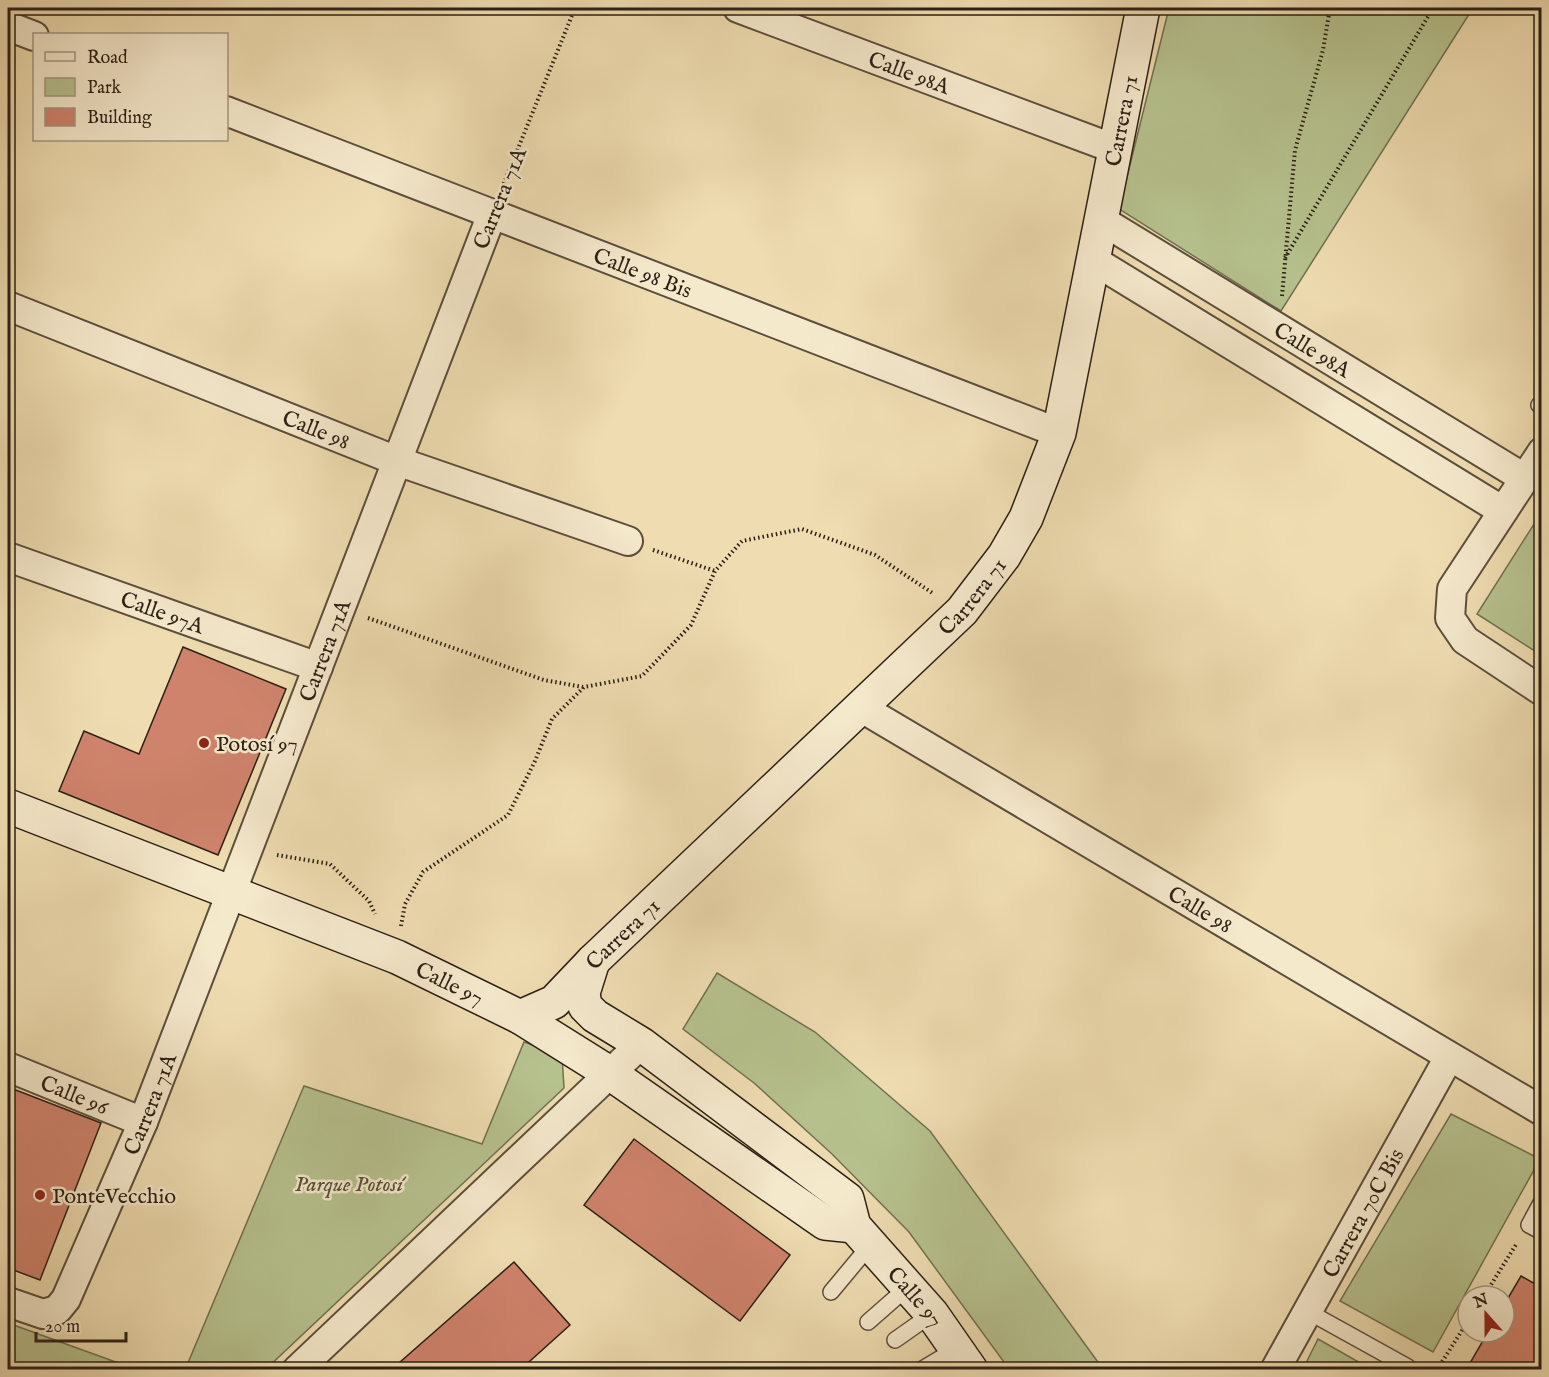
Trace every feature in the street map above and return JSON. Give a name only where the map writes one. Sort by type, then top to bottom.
[{"type":"street","name":"Calle 98A","points":[[738,8],[1115,149]]},
{"type":"street","name":"Carrera 71","points":[[520,1017],[554,1002],[593,961],[962,611],[1004,556],[1026,518],[1059,433],[1143,8]]},
{"type":"street","points":[[8,26],[33,36]]},
{"type":"street","name":"Calle 98 Bis","points":[[228,112],[1059,433]]},
{"type":"street","name":"Carrera 71A","points":[[8,1302],[43,1314],[57,1310],[66,1299],[143,1122],[492,214]]},
{"type":"street","name":"Calle 98A","points":[[1101,220],[1524,478]]},
{"type":"street","name":"Calle 98A","points":[[1093,261],[1503,511]]},
{"type":"street","name":"Calle 98","points":[[8,306],[397,461],[628,541]]},
{"type":"street","points":[[1542,452],[1452,589],[1450,618],[1465,640],[1542,691]]},
{"type":"street","name":"Calle 97A","points":[[8,556],[318,667]]},
{"type":"street","name":"Calle 98","points":[[860,707],[1449,1057],[1540,1107]]},
{"type":"street","name":"Calle 97","points":[[8,806],[397,957],[520,1017],[611,1074],[825,1223],[862,1235]]},
{"type":"street","name":"Calle 97","points":[[593,961],[583,993],[585,1006],[595,1016],[641,1044],[847,1199],[862,1235],[932,1314],[963,1359]]},
{"type":"street","points":[[297,1370],[641,1044]]},
{"type":"street","name":"Carrera 70C Bis","points":[[1275,1370],[1449,1057]]},
{"type":"street","name":"Calle 96","points":[[8,1067],[143,1122]]},
{"type":"lane","points":[[1535,1229],[1542,1201]]},
{"type":"lane","points":[[831,1292],[862,1235]]},
{"type":"lane","points":[[868,1322],[909,1286]]},
{"type":"lane","points":[[1307,1311],[1408,1367]]},
{"type":"lane","points":[[895,1340],[932,1314]]},
{"type":"lane","points":[[921,1370],[963,1359]]},
{"type":"path","name":"Carrera 71A","points":[[492,214],[575,8]]},
{"type":"path","points":[[1281,330],[1295,150],[1323,50],[1330,8]]},
{"type":"path","points":[[1285,259],[1433,8]]},
{"type":"path","points":[[340,608],[544,680],[584,687],[642,676],[691,625],[715,571],[742,541],[802,529],[875,555],[962,611]]},
{"type":"path","points":[[628,541],[715,571]]},
{"type":"path","points":[[397,957],[405,904],[423,872],[508,815],[536,761],[552,719],[584,687]]},
{"type":"path","points":[[247,852],[330,864],[369,901],[397,957]]},
{"type":"path","points":[[1493,1284],[1535,1229]]},
{"type":"path","points":[[1440,1370],[1440,1365],[1456,1340]]},
{"type":"green space","points":[[1169,8],[1473,8],[1281,311],[1119,209]]},
{"type":"green space","points":[[1541,513],[1542,655],[1477,614]]},
{"type":"green space","points":[[717,973],[815,1032],[930,1131],[1103,1369],[1009,1369],[909,1232],[832,1154],[754,1083],[683,1029]]},
{"type":"green space","name":"Parque Potosí","points":[[524,1042],[562,1055],[564,1088],[266,1369],[185,1370],[304,1086],[482,1144]]},
{"type":"green space","points":[[1451,1114],[1540,1159],[1471,1284],[1456,1284],[1456,1311],[1433,1352],[1340,1301]]},
{"type":"green space","points":[[8,1323],[135,1369],[8,1369]]},
{"type":"green space","points":[[1318,1339],[1371,1369],[1303,1369]]},
{"type":"building","name":"Potosí 97","points":[[183,647],[286,689],[218,855],[59,791],[84,731],[139,754]]},
{"type":"building","name":"PonteVecchio","points":[[8,1087],[101,1123],[40,1280],[8,1268]]},
{"type":"building","points":[[634,1139],[790,1255],[740,1321],[584,1205]]},
{"type":"building","points":[[514,1262],[570,1325],[520,1370],[391,1370]]},
{"type":"building","points":[[1521,1276],[1542,1288],[1542,1370],[1466,1370],[1481,1344],[1516,1344],[1516,1285]]},
{"type":"place","name":"Potosí 97","points":[[204,743]]},
{"type":"place","name":"PonteVecchio","points":[[40,1195]]}]
